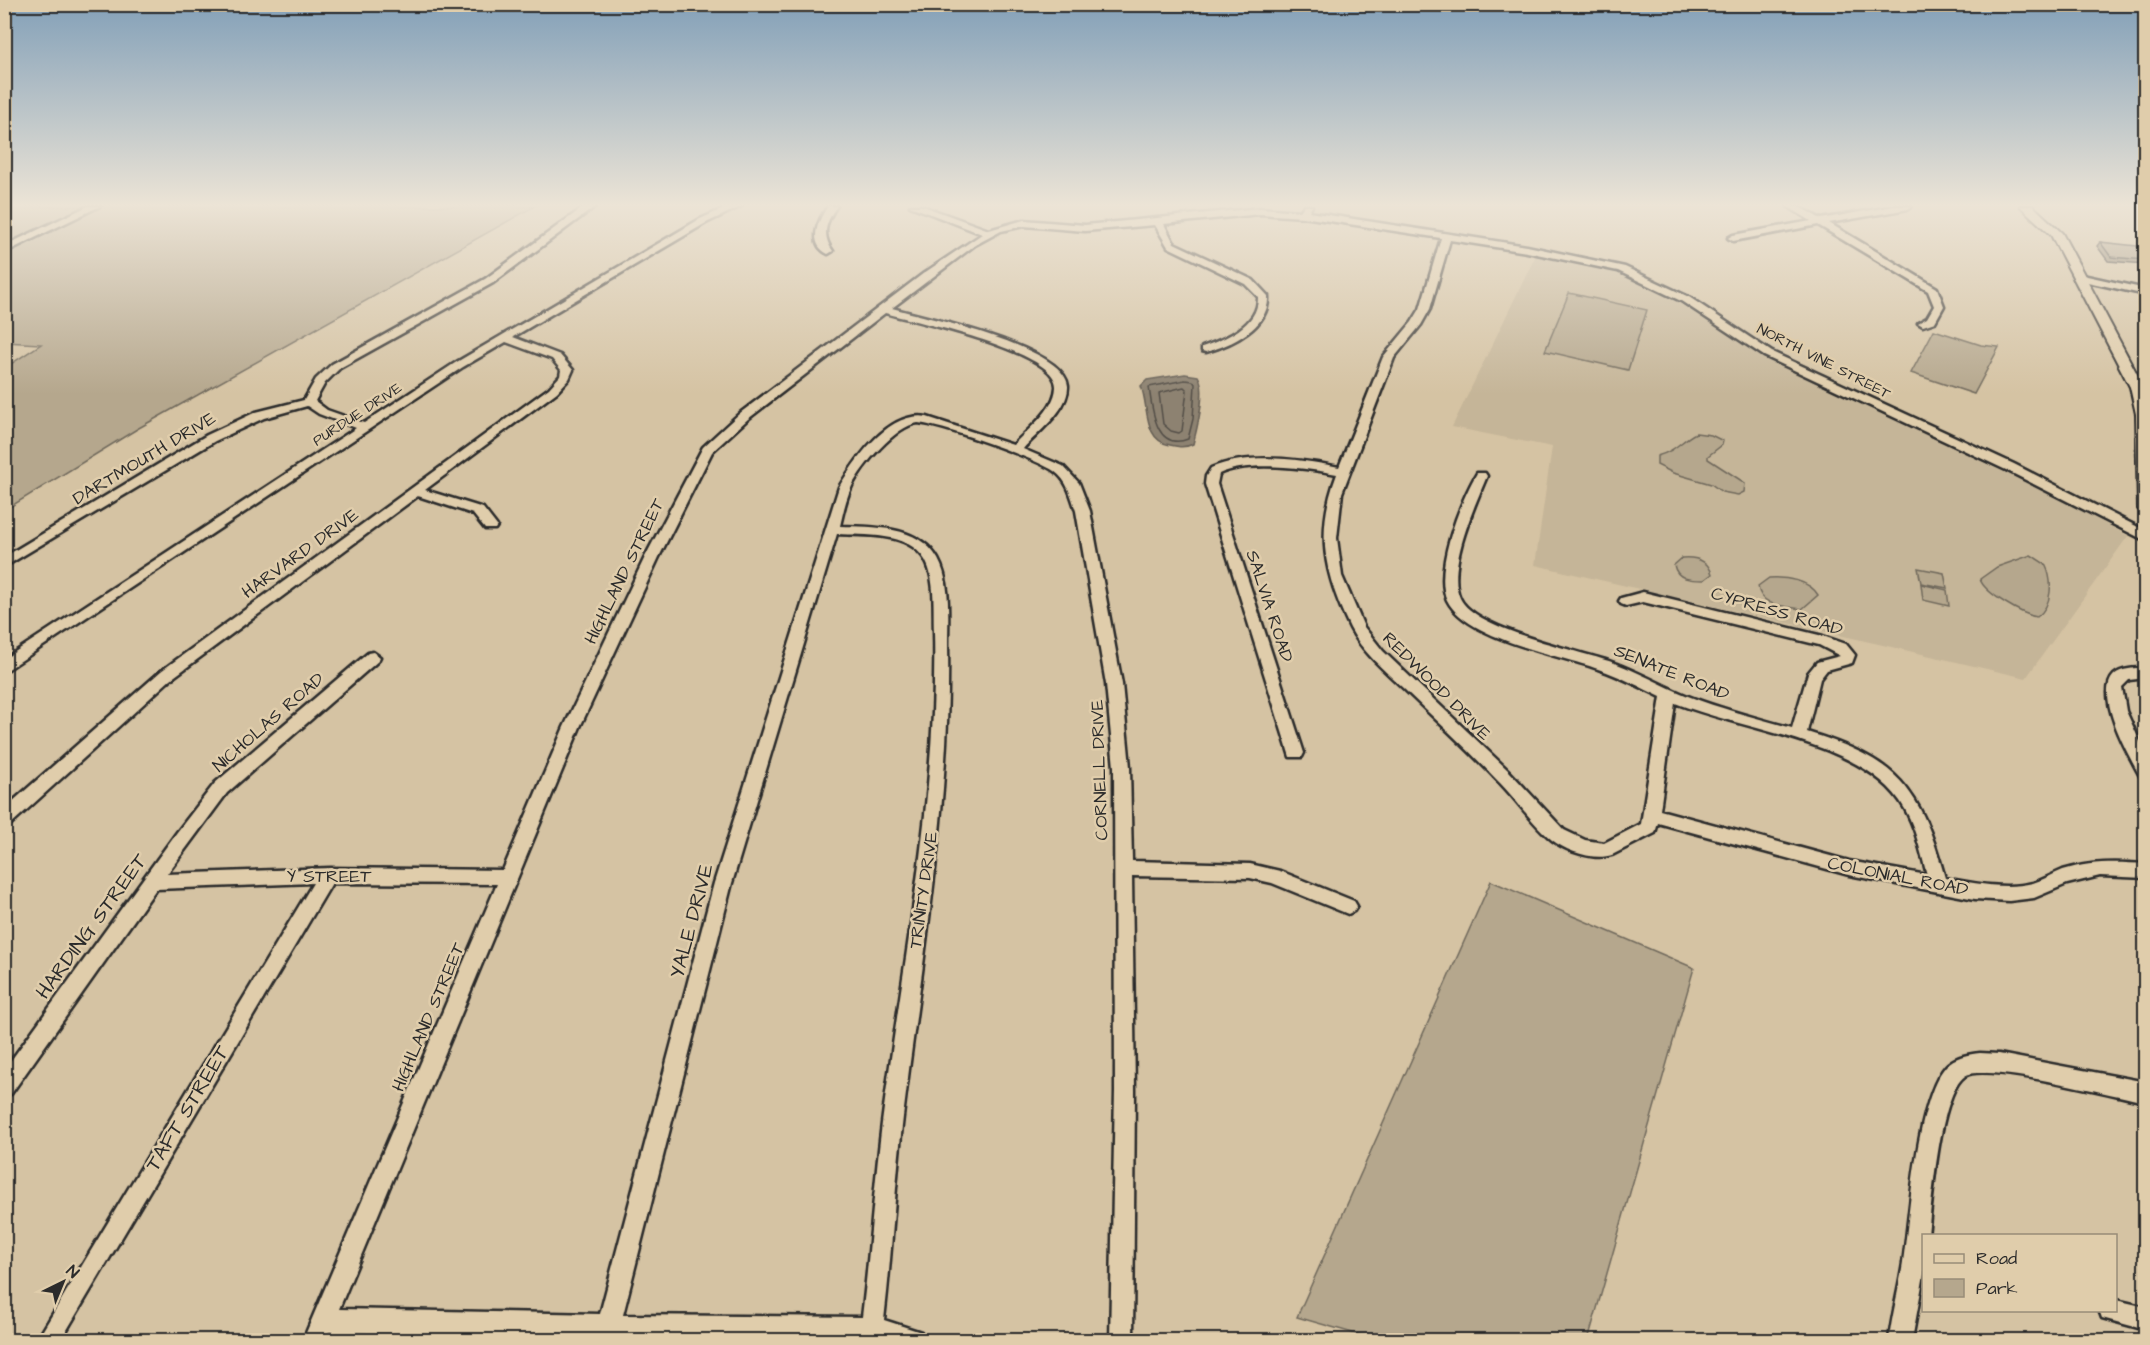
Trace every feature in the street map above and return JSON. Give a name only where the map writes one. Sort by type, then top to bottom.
[{"type":"main road","points":[[2074,269],[2137,387],[2144,414],[2145,509]]},
{"type":"street","points":[[364,427],[323,412],[309,402],[317,385],[334,368],[489,281],[506,269]]},
{"type":"street","name":"PURDUE DRIVE","points":[[4,667],[364,427],[505,338],[621,269]]},
{"type":"street","name":"HIGHLAND STREET","points":[[318,1330],[508,877],[599,668],[703,456],[718,438],[744,416],[939,269]]},
{"type":"street","points":[[1206,349],[1228,342],[1251,323],[1263,308],[1263,296],[1249,282],[1221,269]]},
{"type":"street","name":"REDWOOD DRIVE","points":[[1437,269],[1425,309],[1417,323],[1389,357],[1368,406],[1334,502],[1330,538],[1333,567],[1358,629],[1378,656],[1503,775],[1537,815],[1562,838],[1582,847],[1606,850],[1646,831],[1653,815]]},
{"type":"street","name":"NORTH VINE STREET","points":[[1617,269],[1632,273],[1685,299],[1768,354],[2020,472],[2145,537]]},
{"type":"street","points":[[1900,269],[1931,288],[1937,298],[1939,306],[1931,320],[1923,323]]},
{"type":"street","points":[[2079,278],[2145,292]]},
{"type":"street","points":[[2085,291],[2105,291],[2145,298]]},
{"type":"street","points":[[884,309],[1016,347],[1041,359],[1056,371],[1062,386],[1057,405],[1015,450]]},
{"type":"street","name":"HARVARD DRIVE","points":[[4,820],[166,675],[553,390],[565,377],[567,370],[559,359],[505,338]]},
{"type":"street","name":"DARTMOUTH DRIVE","points":[[4,563],[211,438],[260,416],[309,402]]},
{"type":"street","name":"CORNELL DRIVE","points":[[832,530],[845,487],[854,472],[882,442],[908,421],[929,421],[1038,458],[1059,469],[1073,483],[1079,498],[1117,708],[1122,767],[1125,1091],[1122,1341]]},
{"type":"street","name":"SALVIA ROAD","points":[[1296,753],[1211,484],[1214,472],[1240,466],[1310,465],[1345,472]]},
{"type":"street","name":"SENATE ROAD","points":[[1481,476],[1468,505],[1454,555],[1451,591],[1461,609],[1473,619],[1494,629],[1605,666],[1669,694],[1744,720],[1798,735],[1858,757],[1878,769],[1898,787],[1910,803],[1938,884]]},
{"type":"street","points":[[416,491],[478,511],[490,526]]},
{"type":"street","name":"YALE DRIVE","points":[[608,1327],[723,883],[832,530]]},
{"type":"street","name":"TRINITY DRIVE","points":[[832,530],[875,532],[898,536],[914,542],[926,551],[935,570],[940,626],[941,723],[934,801],[884,1184],[879,1271],[872,1328]]},
{"type":"street","name":"CYPRESS ROAD","points":[[1626,601],[1644,597],[1677,604],[1822,640],[1844,650],[1848,655],[1847,659],[1822,666],[1813,677],[1798,735]]},
{"type":"street","name":"NICHOLAS ROAD","points":[[195,822],[221,788],[250,761],[373,657]]},
{"type":"street","points":[[2145,673],[2122,677],[2115,684],[2113,695],[2145,772]]},
{"type":"street","points":[[1653,815],[1669,694]]},
{"type":"street","name":"COLONIAL ROAD","points":[[1653,815],[1849,868],[1976,891],[2009,893],[2034,890],[2085,871],[2115,868],[2145,871]]},
{"type":"street","name":"HARDING STREET","points":[[4,1087],[195,822]]},
{"type":"street","points":[[1122,868],[1250,871],[1274,876],[1348,906]]},
{"type":"street","name":"Y STREET","points":[[151,882],[327,876],[508,877]]},
{"type":"street","name":"TAFT STREET","points":[[48,1341],[327,876]]},
{"type":"street","points":[[1900,1341],[1919,1265],[1925,1173],[1941,1093],[1945,1083],[1958,1069],[1975,1063],[1999,1063],[2145,1092]]},
{"type":"street","points":[[2114,1312],[2145,1319]]},
{"type":"street","points":[[318,1330],[608,1327],[872,1328],[914,1341]]},
{"type":"shaded area","points":[[1529,269],[1603,269],[1642,283],[1679,303],[1775,364],[2048,493],[2128,536],[2026,678],[1535,565],[1552,447],[1452,427]]},
{"type":"green space","points":[[4,269],[423,269],[137,429],[5,510],[5,368],[41,344],[5,342]]},
{"type":"green space","points":[[1569,293],[1647,310],[1628,370],[1545,351]]},
{"type":"green space","points":[[1934,330],[1981,345],[1999,347],[1974,394],[1911,373]]},
{"type":"green space","points":[[1696,433],[1711,435],[1723,441],[1722,445],[1708,456],[1708,459],[1745,483],[1744,492],[1738,495],[1722,492],[1711,484],[1673,473],[1657,465],[1657,456]]},
{"type":"green space","points":[[2031,555],[2045,564],[2050,585],[2049,599],[2037,617],[2005,602],[1989,591],[1980,579],[1997,567]]},
{"type":"green space","points":[[1682,558],[1700,560],[1707,565],[1712,574],[1704,580],[1681,576],[1674,565]]},
{"type":"green space","points":[[1918,568],[1944,573],[1947,588],[1921,583]]},
{"type":"green space","points":[[1769,578],[1796,580],[1809,586],[1818,595],[1802,609],[1768,602],[1763,598],[1758,586]]},
{"type":"green space","points":[[1921,584],[1947,590],[1949,606],[1923,600]]},
{"type":"green space","points":[[1491,881],[1694,968],[1588,1340],[1377,1340],[1297,1317]]},
{"type":"water","points":[[1185,374],[1198,376],[1202,390],[1199,419],[1193,444],[1179,447],[1161,442],[1155,437],[1148,422],[1141,386],[1147,380]]}]
